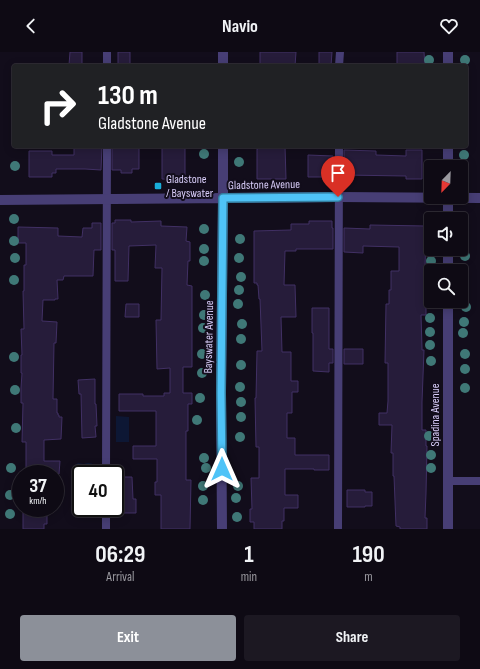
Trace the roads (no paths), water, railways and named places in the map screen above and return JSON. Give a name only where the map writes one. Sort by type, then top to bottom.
[{"type":"street","points":[[223,52],[223,64]]},
{"type":"street","points":[[448,52],[448,64]]},
{"type":"street","name":"Bayswater Avenue","points":[[222,529],[221,393],[223,148]]},
{"type":"street","points":[[448,148],[448,160]]},
{"type":"street","name":"Gladstone Avenue","points":[[0,200],[338,197],[424,198]]},
{"type":"street","name":"Gladstone Avenue","points":[[468,198],[480,198]]},
{"type":"street","name":"Spadina Avenue","points":[[448,308],[448,529]]},
{"type":"lane","points":[[107,52],[107,64]]},
{"type":"lane","points":[[339,64],[340,52]]},
{"type":"lane","points":[[106,465],[107,148]]},
{"type":"lane","points":[[338,529],[339,148]]},
{"type":"lane","points":[[448,481],[480,481]]},
{"type":"lane","points":[[106,517],[106,529]]},
{"type":"water","points":[[116,416],[129,417],[129,442],[116,442]]},
{"type":"water","points":[[78,463],[91,463],[95,465],[75,465]]},
{"type":"place","name":"Gladstone / Bayswater","points":[[158,186]]}]
